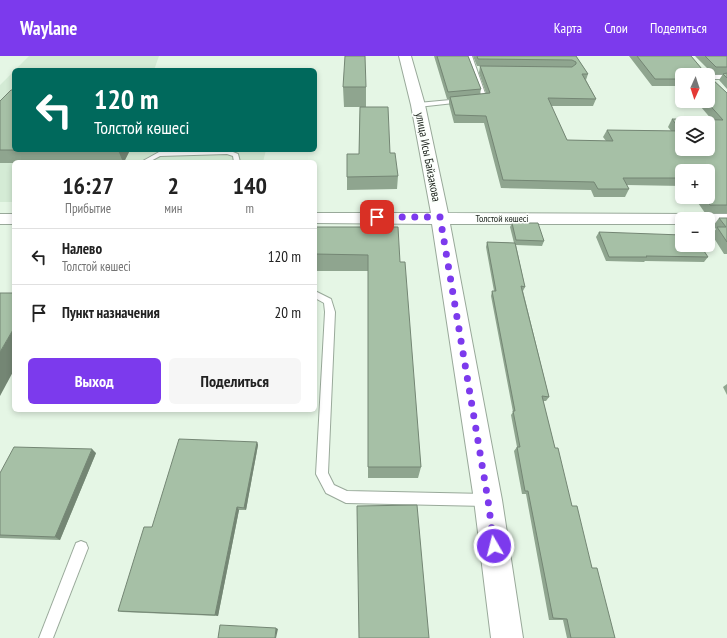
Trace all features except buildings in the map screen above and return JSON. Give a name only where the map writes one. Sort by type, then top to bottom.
[{"type":"street","name":"улица Исы Байзакова","points":[[405,56],[418,105],[440,217],[488,500],[507,638]]},
{"type":"street","name":"Толстой көшесі","points":[[317,218],[440,217],[675,219]]},
{"type":"street","points":[[0,219],[12,219]]},
{"type":"street","points":[[715,219],[727,219]]},
{"type":"lane","points":[[418,105],[485,98],[469,56]]},
{"type":"lane","points":[[474,69],[481,69]]},
{"type":"lane","points":[[715,77],[727,77]]},
{"type":"lane","points":[[156,152],[159,154]]},
{"type":"lane","points":[[148,160],[159,154],[228,152],[236,155],[237,160]]},
{"type":"lane","points":[[317,295],[328,301],[330,312],[322,474],[330,489],[346,497],[488,500]]},
{"type":"lane","points":[[46,638],[81,548]]},
{"type":"shaded area","points":[[29,56],[159,56],[155,68],[17,68]]},
{"type":"shaded area","points":[[12,73],[12,152],[266,152],[264,160],[12,160],[12,202],[0,202],[0,85]]},
{"type":"route","points":[[377,217],[440,217],[488,500],[494,546]]}]
